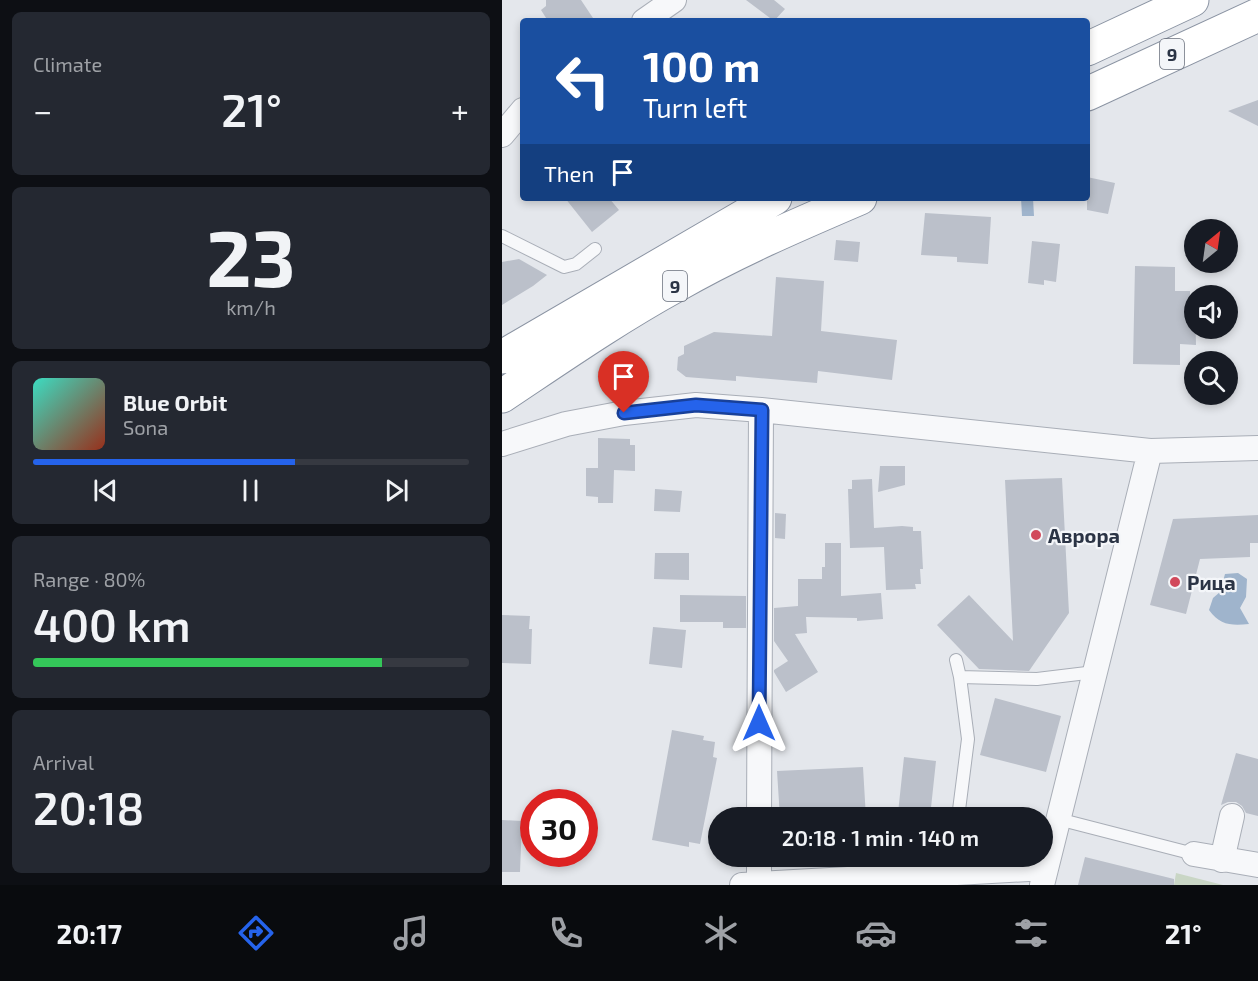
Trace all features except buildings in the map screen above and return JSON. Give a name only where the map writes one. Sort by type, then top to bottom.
[{"type":"highway","name":"9","points":[[1090,48],[1192,0]]},
{"type":"highway","name":"9","points":[[1090,93],[1258,15]]},
{"type":"highway","points":[[1090,100],[1258,31]]},
{"type":"highway","name":"9","points":[[502,357],[770,201]]},
{"type":"highway","name":"9","points":[[502,396],[602,328],[675,285],[758,243],[853,201]]},
{"type":"street","points":[[648,18],[674,0]]},
{"type":"street","points":[[502,135],[520,114]]},
{"type":"street","points":[[502,444],[566,424],[624,413],[696,405],[1150,451],[1258,448]]},
{"type":"street","points":[[759,807],[762,410]]},
{"type":"street","points":[[969,867],[1044,876],[1150,451]]},
{"type":"street","points":[[1222,860],[1232,816]]},
{"type":"street","points":[[1194,854],[1258,865]]},
{"type":"street","points":[[758,884],[759,867]]},
{"type":"street","points":[[742,885],[932,867]]},
{"type":"lane","points":[[502,236],[564,267],[576,264],[595,249]]},
{"type":"lane","points":[[956,660],[968,739],[959,807]]},
{"type":"lane","points":[[960,676],[1037,679],[1095,672]]},
{"type":"lane","points":[[1058,819],[1194,854]]},
{"type":"green space","points":[[1176,873],[1223,885],[1174,885]]},
{"type":"water","points":[[1021,201],[1033,201],[1034,216],[1022,216]]},
{"type":"water","points":[[1238,573],[1247,579],[1246,597],[1240,608],[1249,624],[1237,625],[1222,622],[1209,610],[1213,598],[1220,592],[1225,574]]},
{"type":"place","name":"Аврора","points":[[1036,535]]},
{"type":"place","name":"Рица","points":[[1175,582]]},
{"type":"route","points":[[624,413],[696,405],[762,410],[759,723]]}]
